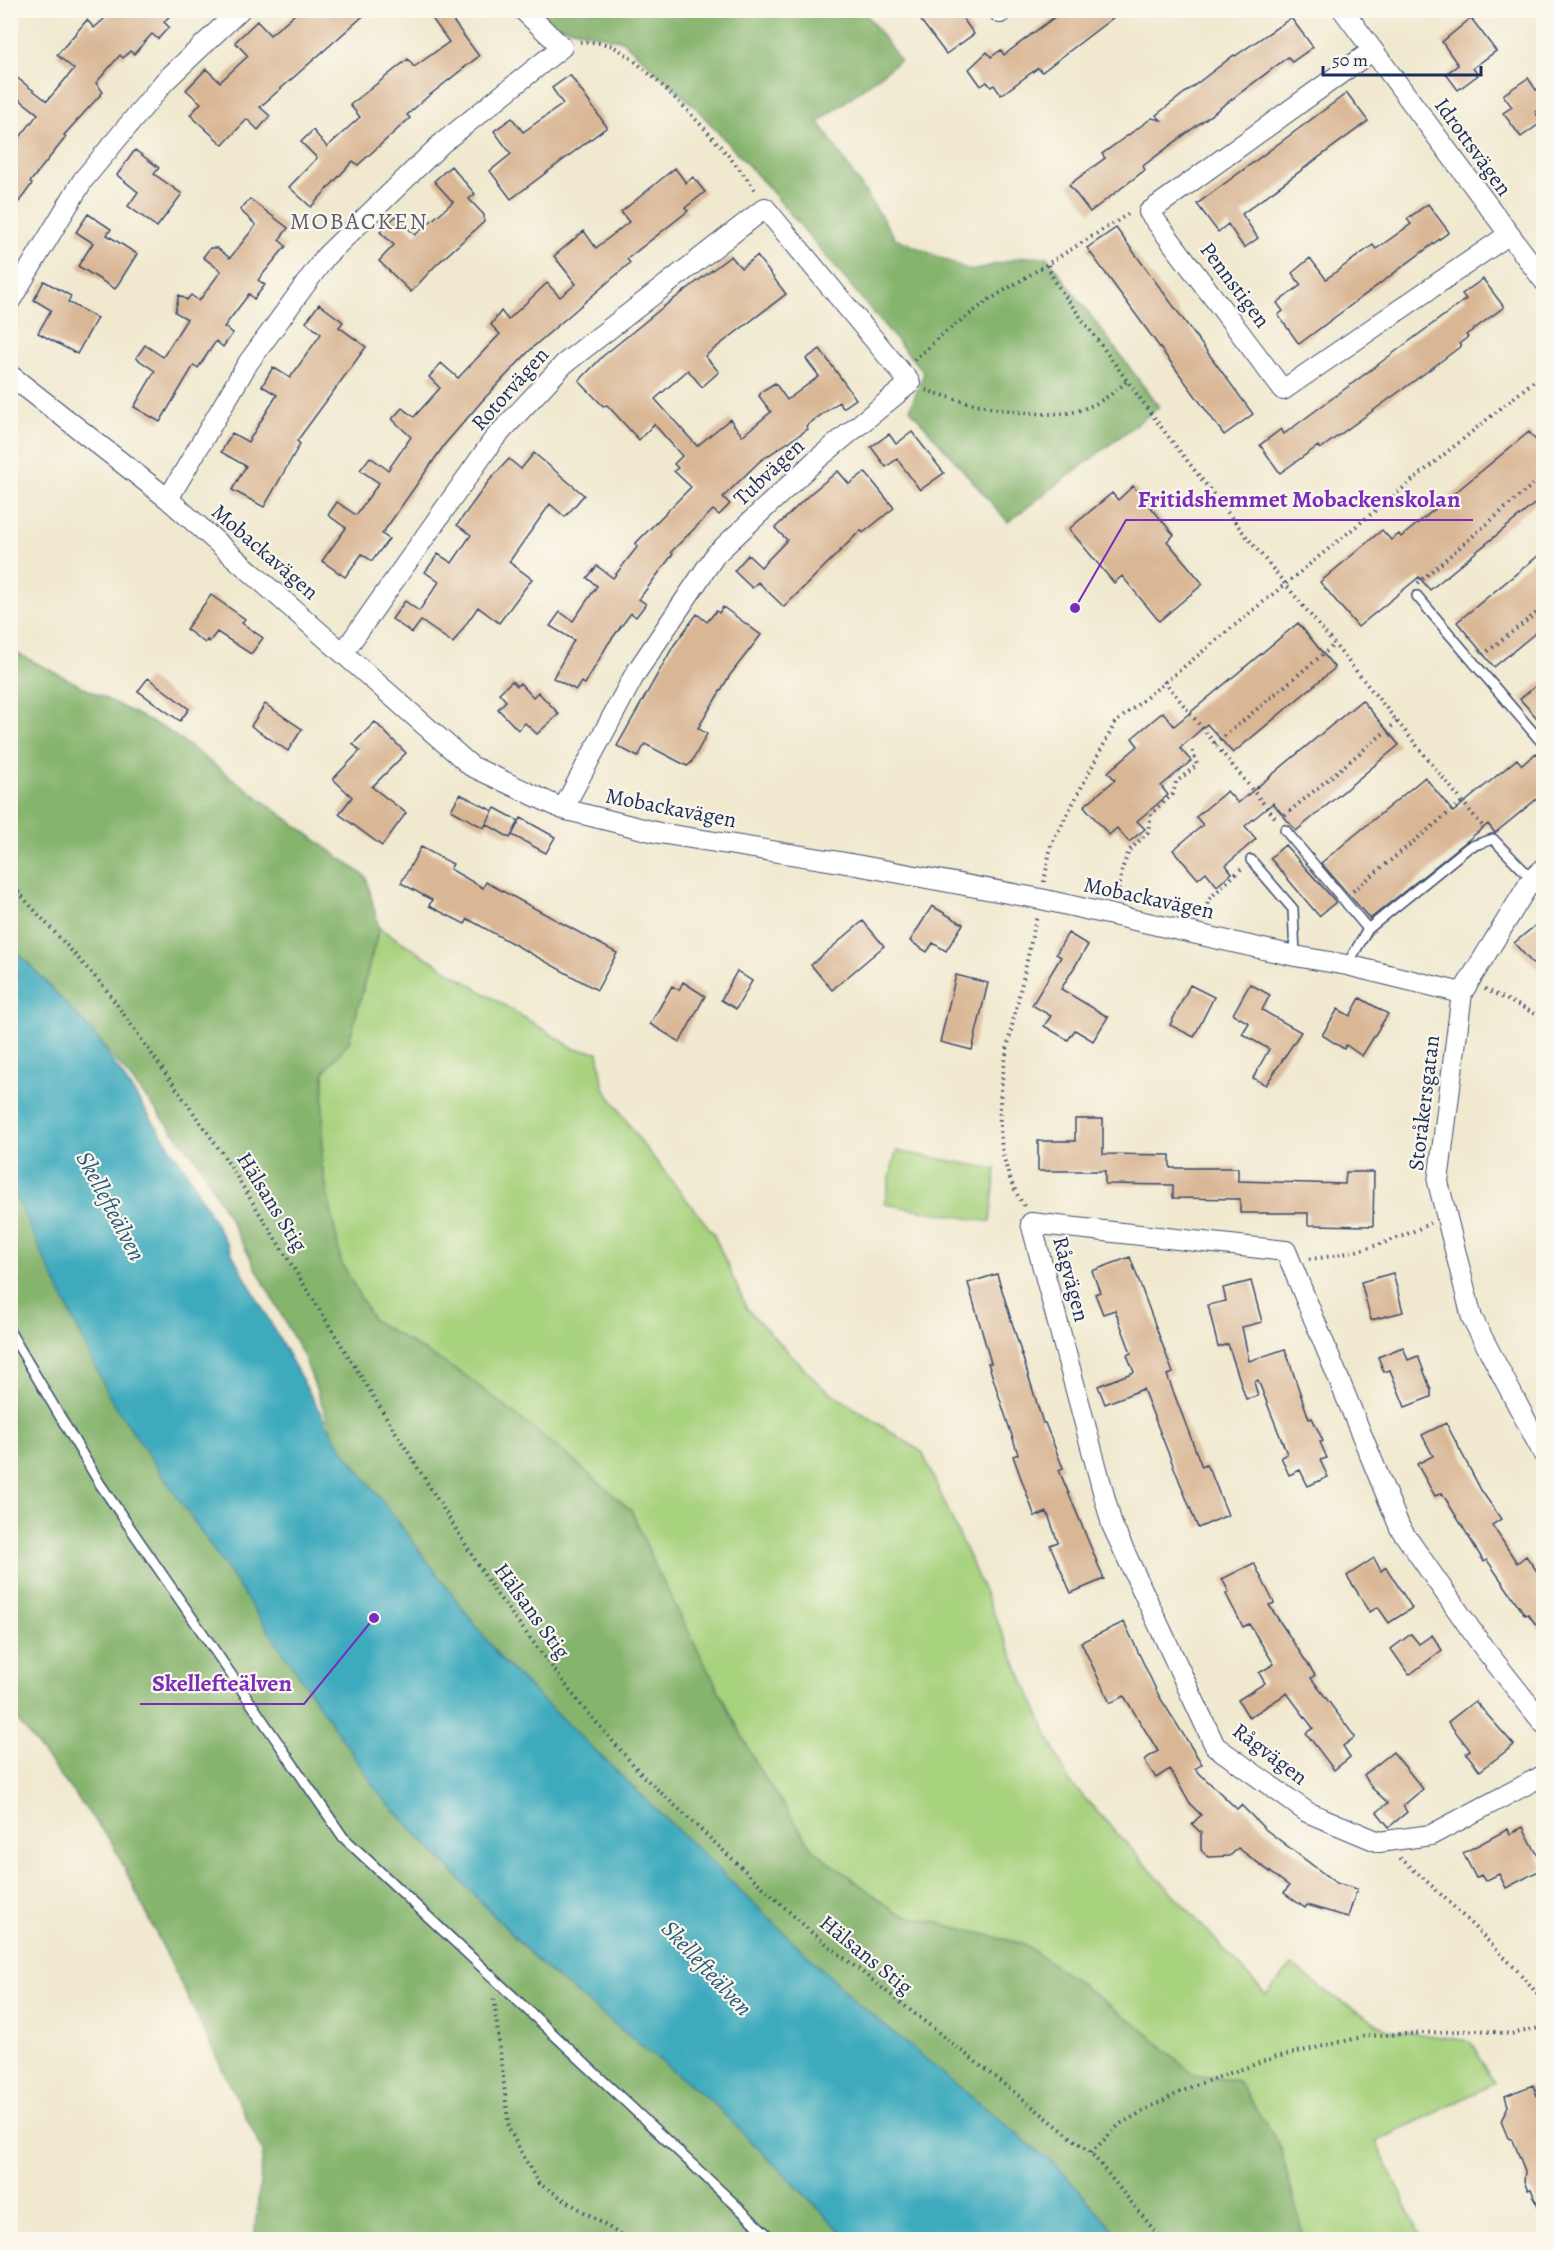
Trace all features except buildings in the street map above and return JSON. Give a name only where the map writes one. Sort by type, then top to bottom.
[{"type":"street","points":[[10,301],[83,180],[165,81],[240,10]]},
{"type":"street","points":[[168,499],[248,363],[326,256],[441,144],[562,47],[523,10]]},
{"type":"street","points":[[998,10],[1000,13],[1004,10]]},
{"type":"street","name":"Idrottsvägen","points":[[1343,10],[1544,281]]},
{"type":"street","points":[[1149,212],[1373,51]]},
{"type":"street","points":[[765,208],[906,377]]},
{"type":"street","name":"Rotorvägen","points":[[344,653],[494,440],[564,364],[765,208]]},
{"type":"street","name":"Pennstigen","points":[[1149,212],[1283,390],[1508,235]]},
{"type":"street","name":"Mobackavägen","points":[[10,375],[168,499],[471,766],[563,809],[658,833],[840,862],[1041,899],[1295,956],[1465,987]]},
{"type":"street","name":"Tubvägen","points":[[563,809],[635,674],[716,555],[906,377]]},
{"type":"street","name":"Storåkersgatan","points":[[1538,873],[1465,987],[1438,1182],[1472,1318],[1544,1455]]},
{"type":"street","name":"Rågvägen","points":[[1287,1255],[1286,1251],[1031,1223],[1112,1525],[1215,1746],[1307,1812],[1379,1842]]},
{"type":"street","points":[[1287,1255],[1401,1528],[1483,1647],[1544,1724]]},
{"type":"street","points":[[1379,1842],[1431,1835],[1544,1775]]},
{"type":"lane","points":[[1417,596],[1544,745]]},
{"type":"lane","points":[[1285,830],[1368,928]]},
{"type":"lane","points":[[1347,965],[1368,928],[1469,847],[1493,839],[1538,873]]},
{"type":"lane","points":[[1251,860],[1293,909],[1295,956]]},
{"type":"lane","points":[[10,1332],[100,1484],[343,1837],[773,2240]]},
{"type":"path","points":[[562,47],[583,41],[612,46],[637,64],[667,90],[741,170],[765,208]]},
{"type":"path","points":[[1127,381],[1116,391],[1090,406],[1067,413],[1036,413],[928,391],[906,377],[962,320],[1141,205],[1149,212]]},
{"type":"path","points":[[1048,265],[1054,281],[1127,381],[1284,584],[1493,839]]},
{"type":"path","points":[[1036,1224],[1019,1197],[1004,1160],[1000,1093],[1004,1062],[1051,845],[1111,729],[1164,681],[1544,373]]},
{"type":"path","points":[[1417,596],[1411,589],[1544,475]]},
{"type":"path","points":[[1473,663],[1544,606]]},
{"type":"path","points":[[1215,744],[1335,645]]},
{"type":"path","points":[[1164,681],[1278,821],[1397,722]]},
{"type":"path","points":[[1115,915],[1122,869],[1129,851],[1148,832],[1151,814],[1173,794],[1176,782],[1197,765],[1192,749]]},
{"type":"path","points":[[1343,899],[1462,802]]},
{"type":"path","points":[[1199,934],[1209,898],[1251,860]]},
{"type":"path","name":"Hälsans Stig","points":[[10,883],[105,988],[222,1153],[495,1592],[581,1705],[644,1777],[810,1931],[1091,2153],[1162,2240]]},
{"type":"path","points":[[1465,987],[1544,1018]]},
{"type":"path","points":[[1287,1255],[1307,1259],[1331,1257],[1365,1249],[1398,1239],[1446,1214]]},
{"type":"path","points":[[1379,1842],[1430,1882],[1516,1971],[1544,2005]]},
{"type":"path","points":[[492,1976],[509,2129],[538,2183],[629,2240]]},
{"type":"path","points":[[1091,2153],[1120,2124],[1156,2104],[1213,2078],[1276,2057],[1367,2036],[1478,2030],[1511,2034],[1544,2027]]},
{"type":"green space","points":[[537,11],[864,11],[900,60],[819,122],[895,238],[971,271],[1022,257],[1047,257],[1159,407],[1008,522],[910,409],[924,373],[768,187],[694,106],[623,41],[551,24]]},
{"type":"green space","points":[[11,650],[167,730],[366,877],[379,928],[349,1042],[324,1072],[322,1165],[341,1262],[373,1320],[466,1376],[563,1452],[631,1510],[658,1572],[760,1771],[813,1849],[897,1913],[1024,1944],[1145,2031],[1194,2075],[1238,2081],[1280,2146],[1304,2239],[1122,2239],[1062,2171],[857,2003],[503,1662],[334,1437],[304,1357],[199,1163],[95,1035],[11,945]]},
{"type":"green space","points":[[379,928],[575,1049],[598,1052],[604,1088],[641,1142],[713,1233],[747,1309],[822,1387],[922,1452],[1068,1780],[1266,1995],[1292,1965],[1328,1993],[1385,2029],[1470,2041],[1495,2083],[1376,2142],[1422,2239],[1304,2239],[1238,2081],[1194,2075],[1145,2031],[1024,1944],[897,1913],[813,1849],[760,1771],[658,1572],[631,1510],[373,1320],[341,1262],[322,1165],[324,1072],[349,1041]]},
{"type":"green space","points":[[896,1151],[996,1169],[990,1222],[884,1204]]},
{"type":"green space","points":[[11,1187],[381,1796],[541,1965],[713,2103],[849,2239],[254,2239],[263,2152],[112,1843],[11,1712]]},
{"type":"water","points":[[11,945],[95,1035],[185,1169],[334,1437],[503,1662],[857,2003],[1062,2171],[1122,2239],[849,2239],[713,2103],[541,1965],[381,1796],[110,1398],[11,1187]]},
{"type":"place","name":"Fritidshemmet Mobackenskolan","points":[[1075,608]]},
{"type":"place","name":"Skellefteälven","points":[[374,1618]]},
{"type":"district","name":"MOBACKEN","points":[[359,221]]}]
